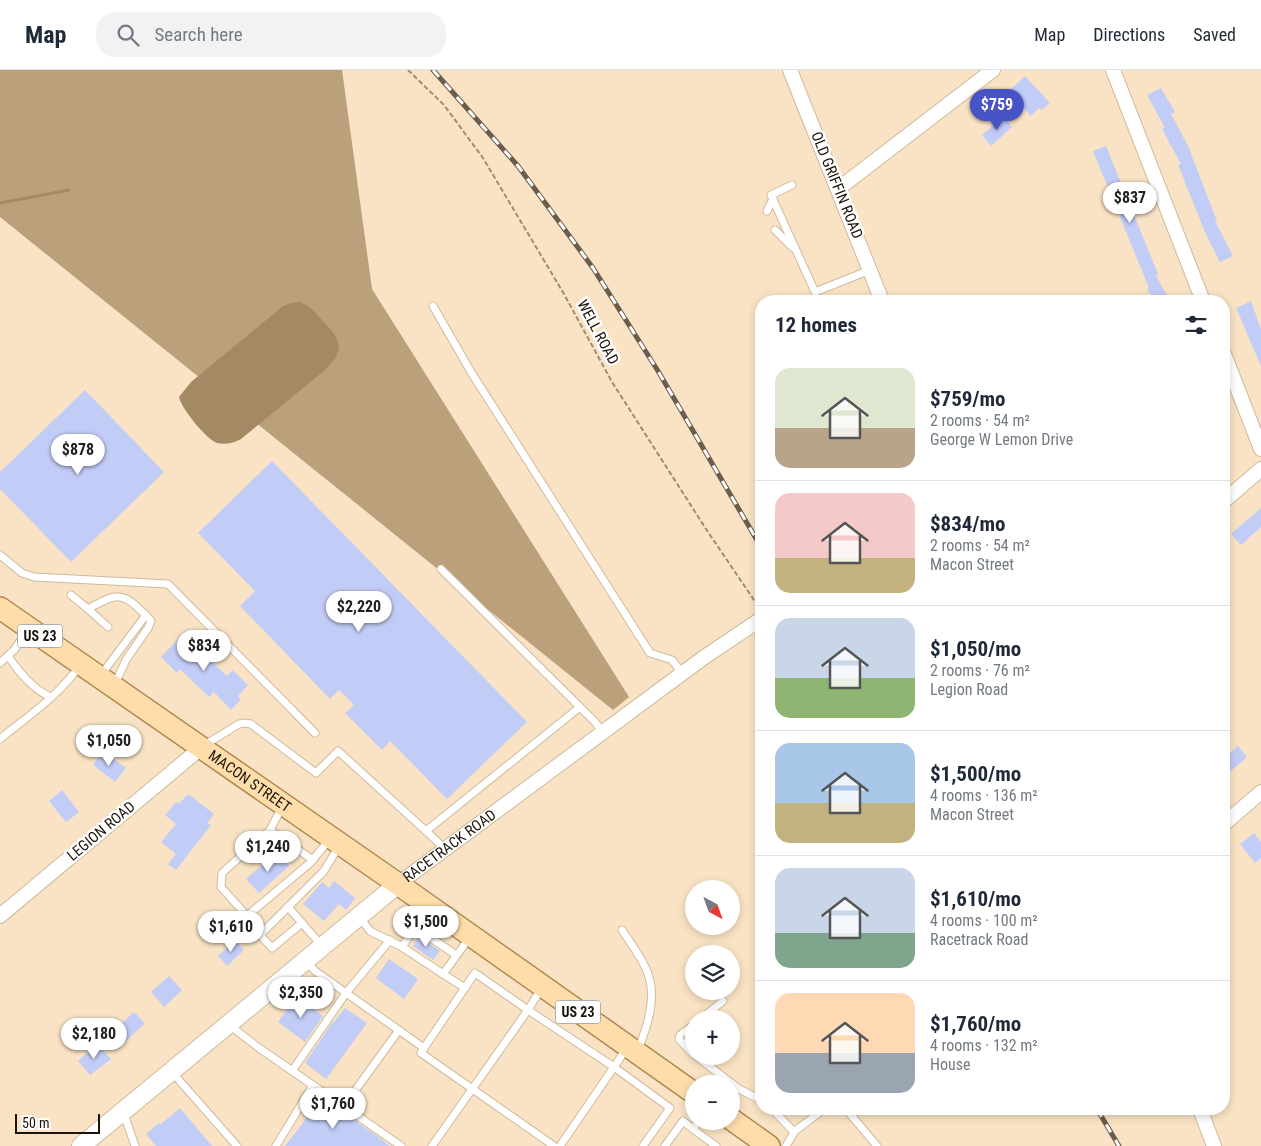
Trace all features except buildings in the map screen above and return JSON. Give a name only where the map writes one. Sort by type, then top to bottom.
[{"type":"main road","name":"MACON STREET","points":[[0,608],[336,840],[685,1087]]},
{"type":"main road","points":[[740,1126],[769,1146]]},
{"type":"street","name":"OLD GRIFFIN ROAD","points":[[790,70],[880,295]]},
{"type":"street","points":[[838,190],[993,70]]},
{"type":"street","points":[[1113,70],[1201,295]]},
{"type":"street","points":[[1230,369],[1261,449]]},
{"type":"street","points":[[1230,495],[1261,469]]},
{"type":"street","name":"RACETRACK ROAD","points":[[82,1146],[123,1110],[398,884],[682,673],[755,622]]},
{"type":"street","name":"LEGION ROAD","points":[[0,916],[202,747]]},
{"type":"street","points":[[1230,819],[1260,796]]},
{"type":"street","points":[[1202,1115],[1214,1146]]},
{"type":"lane","points":[[766,211],[772,197],[792,185]]},
{"type":"lane","points":[[772,197],[815,292],[871,270]]},
{"type":"lane","points":[[775,230],[796,251]]},
{"type":"lane","points":[[434,306],[471,372],[650,653],[672,660],[682,673]]},
{"type":"lane","points":[[0,555],[22,573],[34,577],[168,584],[315,733]]},
{"type":"lane","points":[[441,569],[603,732]]},
{"type":"lane","points":[[71,595],[108,626]]},
{"type":"lane","points":[[88,609],[109,598],[121,597],[128,599],[151,621],[148,628],[107,682]]},
{"type":"lane","points":[[107,682],[146,615]]},
{"type":"lane","points":[[0,663],[8,656],[29,628]]},
{"type":"lane","points":[[8,656],[37,688],[51,697]]},
{"type":"lane","points":[[1,736],[51,697],[81,664]]},
{"type":"lane","points":[[426,831],[580,707]]},
{"type":"lane","points":[[202,747],[239,724],[245,723],[251,724],[316,773],[338,751],[445,849]]},
{"type":"lane","points":[[284,804],[270,830],[222,873],[221,887],[247,916],[336,840]]},
{"type":"lane","points":[[270,830],[312,860]]},
{"type":"lane","points":[[302,923],[272,948],[260,935],[324,871],[336,840]]},
{"type":"lane","points":[[402,947],[429,905]]},
{"type":"lane","points":[[288,907],[322,946]]},
{"type":"lane","points":[[359,916],[370,931],[422,956],[443,974],[465,988]]},
{"type":"lane","points":[[415,927],[432,941],[456,954]]},
{"type":"lane","points":[[560,1146],[614,1067],[633,1050],[646,1028],[651,995],[648,974],[622,930]]},
{"type":"lane","points":[[443,974],[471,935]]},
{"type":"lane","points":[[292,1071],[346,993],[390,940]]},
{"type":"lane","points":[[305,960],[316,972],[424,1048]]},
{"type":"lane","points":[[554,1146],[421,1053],[475,974],[614,1067],[670,1108],[643,1146]]},
{"type":"lane","points":[[432,1146],[473,1090],[543,987]]},
{"type":"lane","points":[[712,1010],[723,1001]]},
{"type":"lane","points":[[227,1024],[402,1146]]},
{"type":"lane","points":[[344,1106],[399,1030]]},
{"type":"lane","points":[[685,1031],[680,1035],[679,1039],[685,1047]]},
{"type":"lane","points":[[708,1065],[739,1089],[755,1097]]},
{"type":"lane","points":[[171,1071],[237,1146]]},
{"type":"lane","points":[[276,1146],[312,1085]]},
{"type":"lane","points":[[123,1110],[135,1146]]},
{"type":"lane","points":[[778,1115],[794,1132]]},
{"type":"lane","points":[[786,1146],[794,1132],[816,1115]]},
{"type":"lane","points":[[852,1115],[877,1146]]},
{"type":"lane","points":[[665,1146],[683,1122],[685,1123]]},
{"type":"lane","points":[[694,1130],[716,1146]]},
{"type":"path","name":"WELL ROAD","points":[[408,70],[444,105],[483,158],[564,294],[612,382],[706,529],[755,601]]},
{"type":"shaded area","points":[[0,70],[342,70],[372,289],[629,697],[613,710],[0,217]]},
{"type":"shaded area","points":[[299,302],[312,309],[332,331],[339,345],[334,361],[241,439],[226,444],[217,443],[212,440],[189,415],[179,397],[191,382],[283,306]]},
{"type":"waterway","points":[[0,203],[69,190]]},
{"type":"railway","points":[[433,70],[518,166],[593,268],[658,371],[755,537]]},
{"type":"railway","points":[[1101,1115],[1119,1146]]}]
